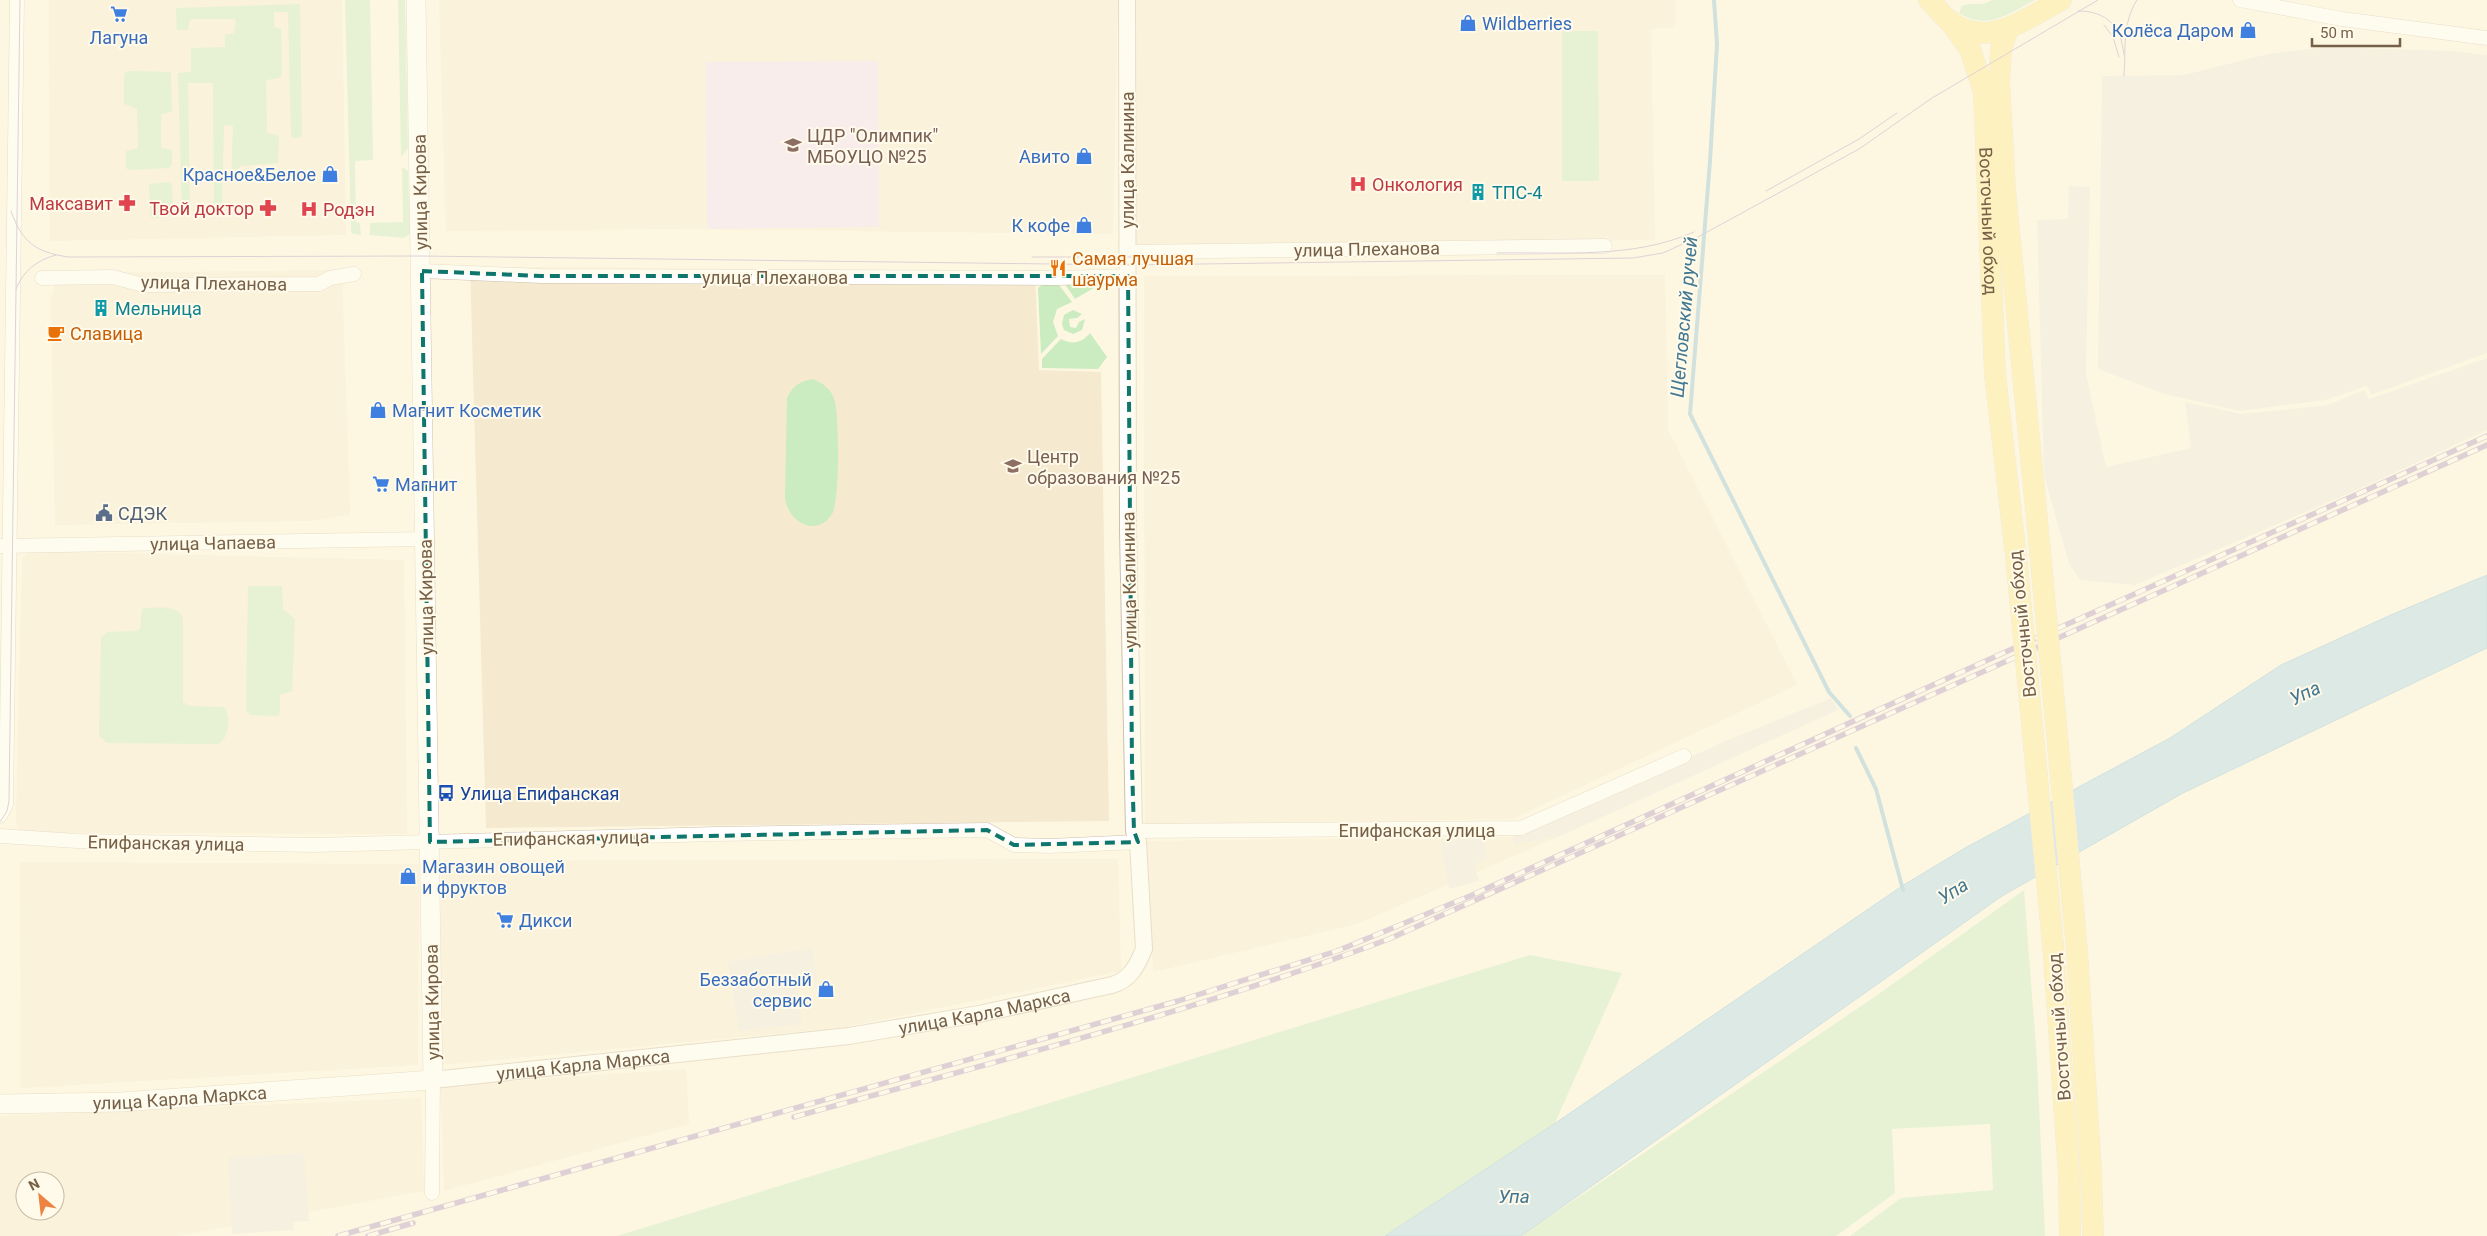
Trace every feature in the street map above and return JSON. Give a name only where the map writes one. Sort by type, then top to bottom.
[{"type":"main road","name":"улица Кирова","points":[[416,0],[422,271],[433,1080]]},
{"type":"main road","points":[[1929,0],[1949,20],[1970,32],[1984,34],[2008,29],[2061,0]]},
{"type":"main road","name":"Восточный обход","points":[[1949,20],[1970,50],[1984,92],[1995,375],[2016,556],[2054,956],[2069,1176],[2070,1236]]},
{"type":"main road","name":"Восточный обход","points":[[2008,29],[2001,49],[1999,82],[2005,189],[2077,951],[2092,1172],[2093,1236]]},
{"type":"main road","name":"улица Карла Маркса","points":[[0,1104],[121,1102],[433,1080]]},
{"type":"street","points":[[0,816],[6,805],[6,249],[16,0]]},
{"type":"street","name":"улица Калинина","points":[[1127,0],[1128,530],[1136,837],[1144,949]]},
{"type":"street","points":[[2240,0],[2342,19],[2487,38]]},
{"type":"street","name":"улица Плеханова","points":[[1128,252],[1605,246]]},
{"type":"street","name":"улица Плеханова","points":[[422,271],[541,276],[1057,278],[1128,276]]},
{"type":"street","name":"улица Плеханова","points":[[42,278],[113,277],[143,285],[319,284],[330,278],[354,274]]},
{"type":"street","name":"улица Чапаева","points":[[5,546],[426,539]]},
{"type":"street","name":"Епифанская улица","points":[[0,836],[77,841],[315,845],[987,830],[1014,845],[1049,846],[1136,837],[1521,828],[1684,756]]},
{"type":"street","name":"улица Карла Маркса","points":[[433,1080],[850,1036],[979,1014],[1120,982],[1132,973],[1144,949]]},
{"type":"street","name":"улица Кирова","points":[[432,1193],[433,1080]]},
{"type":"highlighted area","points":[[422,271],[541,276],[1128,276],[1132,766],[1134,831],[1138,842],[1014,845],[987,830],[430,842]]},
{"type":"shaded area","points":[[49,0],[342,0],[346,235],[50,241]]},
{"type":"shaded area","points":[[439,0],[1118,0],[1113,234],[665,229],[446,231]]},
{"type":"shaded area","points":[[1130,0],[1675,0],[1675,27],[1651,29],[1655,240],[1140,246],[1133,241]]},
{"type":"shaded area","points":[[2326,47],[2453,51],[2487,55],[2487,353],[2371,395],[2367,386],[2326,400],[2240,411],[2164,394],[2098,369],[2102,76],[2184,75],[2268,54]]},
{"type":"shaded area","name":"ЦДР \"Олимпик\" МБОУЦО №25","points":[[878,61],[879,227],[707,229],[706,62]]},
{"type":"shaded area","points":[[2069,186],[2090,187],[2086,373],[2106,467],[2191,448],[2185,402],[2242,414],[2328,405],[2364,390],[2369,399],[2487,358],[2487,430],[2366,486],[2135,585],[2080,580],[2069,564],[2044,475],[2037,220],[2068,219]]},
{"type":"shaded area","points":[[470,267],[1035,271],[1039,370],[1101,372],[1109,821],[486,828]]},
{"type":"shaded area","points":[[342,270],[350,515],[308,521],[55,525],[51,298],[58,273]]},
{"type":"shaded area","points":[[1665,275],[1668,429],[1797,685],[1513,819],[1145,824],[1144,276]]},
{"type":"shaded area","points":[[30,551],[404,560],[407,834],[28,833],[19,829],[16,820],[22,559]]},
{"type":"shaded area","points":[[1831,698],[1838,710],[1563,835],[1514,845],[1514,831],[1528,831],[1728,740]]},
{"type":"shaded area","points":[[1560,836],[1357,924],[1153,972],[1147,841]]},
{"type":"shaded area","points":[[1482,837],[1487,859],[1474,865],[1479,881],[1449,889],[1440,842]]},
{"type":"shaded area","points":[[1118,859],[1121,971],[846,1027],[441,1065],[441,861]]},
{"type":"shaded area","points":[[20,862],[419,864],[418,1065],[21,1088]]},
{"type":"shaded area","points":[[812,948],[817,979],[796,983],[802,1024],[739,1031],[728,962]]},
{"type":"shaded area","points":[[686,1069],[689,1124],[444,1191],[441,1086]]},
{"type":"shaded area","points":[[421,1098],[424,1191],[177,1236],[0,1236],[0,1116]]},
{"type":"shaded area","points":[[304,1153],[309,1221],[293,1222],[294,1230],[232,1234],[228,1157]]},
{"type":"green space","points":[[345,0],[370,0],[373,160],[355,161],[356,222],[360,223],[361,235],[353,234],[351,231]]},
{"type":"green space","points":[[398,0],[405,0],[408,148],[401,157]]},
{"type":"green space","points":[[1992,0],[2035,0],[2007,15],[1989,20],[1979,21],[1959,13],[1962,6]]},
{"type":"green space","points":[[300,4],[302,137],[293,138],[291,135],[288,12],[274,12],[274,27],[281,29],[282,74],[280,78],[266,80],[267,133],[279,136],[278,163],[240,166],[231,183],[233,126],[224,125],[222,204],[214,215],[213,83],[188,83],[190,215],[182,217],[178,73],[191,72],[191,48],[225,47],[225,35],[234,33],[236,21],[234,19],[190,19],[188,30],[177,30],[176,8]]},
{"type":"green space","points":[[1562,31],[1598,31],[1599,181],[1562,181]]},
{"type":"green space","points":[[128,71],[171,73],[172,112],[161,114],[161,148],[172,150],[172,165],[169,168],[129,170],[126,168],[126,151],[138,148],[137,109],[124,104],[124,74]]},
{"type":"green space","points":[[402,167],[408,171],[410,234],[404,238],[370,235],[370,223],[403,222]]},
{"type":"green space","points":[[170,182],[172,185],[173,216],[152,218],[150,215],[149,184]]},
{"type":"green space","points":[[1062,280],[1102,283],[1075,299]]},
{"type":"green space","points":[[1056,281],[1072,302],[1057,309],[1053,322],[1058,336],[1041,354],[1038,288],[1043,284]]},
{"type":"green space","points":[[1073,310],[1082,314],[1077,318],[1069,319],[1070,327],[1076,328],[1079,322],[1085,319],[1082,330],[1073,334],[1064,330],[1062,324],[1064,315]]},
{"type":"green space","points":[[1090,333],[1107,357],[1098,369],[1042,368],[1042,359],[1061,339],[1077,342],[1084,339]]},
{"type":"green space","points":[[812,379],[820,382],[834,397],[838,460],[835,506],[832,514],[818,525],[810,526],[803,524],[791,513],[785,496],[787,398],[796,385]]},
{"type":"green space","points":[[248,586],[282,586],[283,609],[295,619],[292,691],[280,695],[280,712],[278,716],[250,715],[246,710]]},
{"type":"green space","points":[[162,607],[172,609],[177,611],[183,618],[183,702],[190,706],[224,707],[228,716],[228,727],[225,737],[218,744],[107,743],[99,736],[101,637],[108,632],[137,631],[140,629],[142,609]]},
{"type":"green space","points":[[2024,890],[2037,1061],[2045,1236],[1850,1236],[1901,1198],[1993,1190],[1990,1124],[1892,1129],[1895,1193],[1836,1236],[1521,1236],[1873,998]]},
{"type":"green space","points":[[1530,955],[1622,973],[1554,1125],[1385,1236],[617,1236]]},
{"type":"water","name":"Упа","points":[[2487,575],[2487,648],[2183,793],[2002,896],[1521,1236],[1385,1236],[1554,1124],[1902,886],[1965,848],[2170,738],[2281,665],[2393,614]]},
{"type":"waterway","name":"Щегловский ручей","points":[[1714,0],[1717,44],[1710,161],[1690,414],[1829,692],[1850,716]]},
{"type":"waterway","name":"Щегловский ручей","points":[[1856,748],[1876,789],[1903,890]]},
{"type":"tram line","points":[[0,822],[7,811],[9,801],[20,0]]},
{"type":"tram line","points":[[11,211],[20,231],[31,244],[47,252],[68,257],[421,256],[1129,265],[1633,258],[1663,253],[1698,237],[1859,149],[1932,98],[2098,0]]},
{"type":"tram line","points":[[2124,76],[2127,27],[2132,9],[2137,0]]},
{"type":"tram line","points":[[2078,11],[2097,14],[2111,22],[2120,36],[2124,55]]},
{"type":"tram line","points":[[2104,25],[2113,37],[2119,57]]},
{"type":"tram line","points":[[1766,191],[1859,139],[1897,113]]},
{"type":"tram line","points":[[1497,253],[1572,253],[1622,250],[1647,247],[1671,241],[1694,232]]},
{"type":"tram line","points":[[16,289],[32,267],[56,255]]},
{"type":"tram line","points":[[1032,257],[1177,257]]},
{"type":"railway","points":[[338,1236],[1178,1001],[1337,951],[1470,896],[2001,654],[2487,436]]},
{"type":"railway","points":[[794,1117],[1019,1056],[1168,1013],[1242,990],[1389,939],[2487,445]]},
{"type":"railway","points":[[368,1236],[413,1223]]},
{"type":"place","name":"Лагуна","points":[[119,14]]},
{"type":"place","name":"Wildberries","points":[[1468,23]]},
{"type":"place","name":"Колёса Даром","points":[[2248,30]]},
{"type":"place","name":"ЦДР \"Олимпик\" МБОУЦО №25","points":[[793,145]]},
{"type":"place","name":"Авито","points":[[1084,156]]},
{"type":"place","name":"Красное&Белое","points":[[330,174]]},
{"type":"place","name":"Онкология","points":[[1358,184]]},
{"type":"place","name":"ТПС-4","points":[[1478,192]]},
{"type":"place","name":"Максавит","points":[[127,203]]},
{"type":"place","name":"Твой доктор","points":[[268,208]]},
{"type":"place","name":"Родэн","points":[[309,209]]},
{"type":"place","name":"К кофе","points":[[1084,225]]},
{"type":"place","name":"Самая лучшая шаурма","points":[[1058,268]]},
{"type":"place","name":"Мельница","points":[[101,308]]},
{"type":"place","name":"Славица","points":[[56,333]]},
{"type":"place","name":"Магнит Косметик","points":[[378,410]]},
{"type":"place","name":"Центр образования №25","points":[[1013,466]]},
{"type":"place","name":"Магнит","points":[[381,484]]},
{"type":"place","name":"СДЭК","points":[[104,513]]},
{"type":"place","name":"Улица Епифанская","points":[[446,793]]},
{"type":"place","name":"Магазин овощей и фруктов","points":[[408,876]]},
{"type":"place","name":"Дикси","points":[[505,920]]},
{"type":"place","name":"Беззаботный сервис","points":[[826,989]]}]
